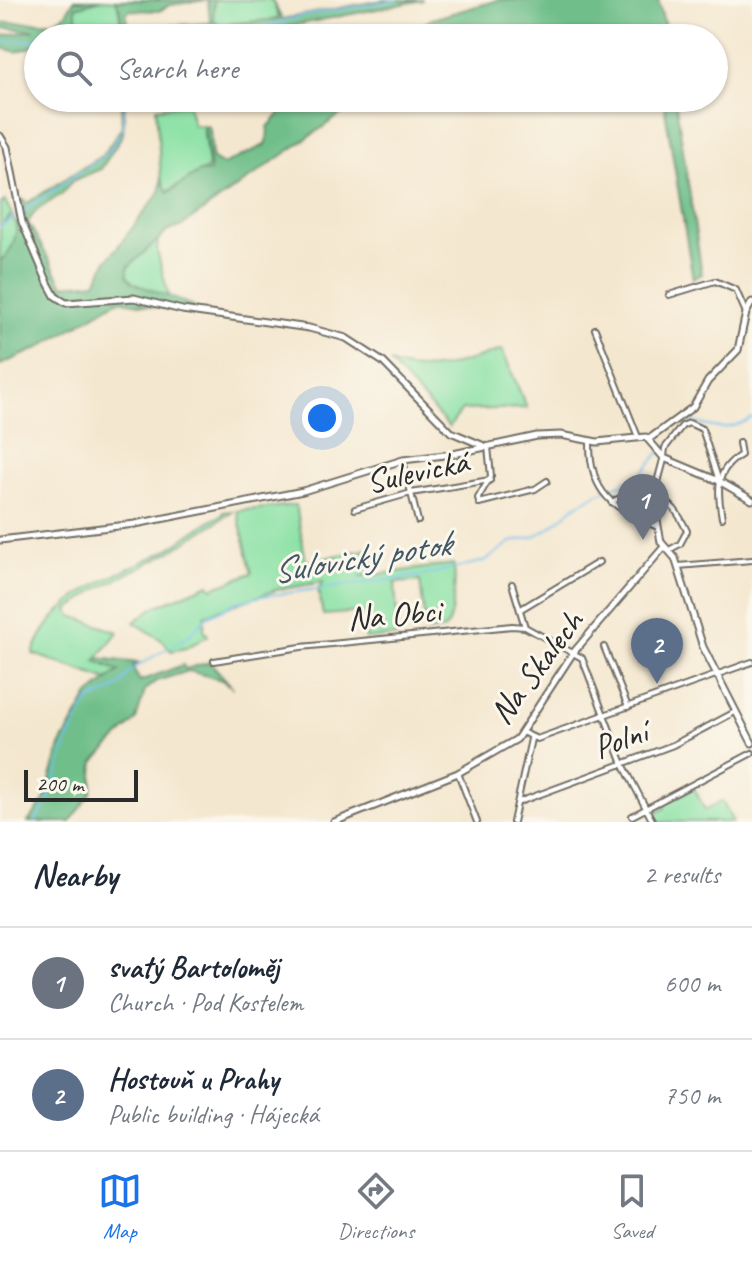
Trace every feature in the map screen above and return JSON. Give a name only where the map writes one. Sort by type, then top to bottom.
[{"type":"street","points":[[0,136],[7,147],[27,234],[55,296],[66,303],[134,298],[182,310],[309,328],[346,338],[383,362],[451,432],[488,447]]},
{"type":"street","points":[[669,295],[715,281],[736,290],[746,313]]},
{"type":"street","points":[[649,439],[693,407],[708,381],[740,345],[746,313],[752,302]]},
{"type":"street","points":[[595,329],[638,437]]},
{"type":"street","points":[[722,518],[719,481],[702,429],[697,425],[682,426],[665,448],[654,495],[658,527],[665,550],[674,555],[692,619],[715,675],[752,743]]},
{"type":"street","points":[[0,540],[135,524],[303,491],[403,460],[537,436],[561,435],[590,441],[649,439],[664,458],[719,481],[752,500]]},
{"type":"street","points":[[590,441],[594,472],[617,510],[658,527]]},
{"type":"street","points":[[719,481],[725,464],[741,455],[739,443]]},
{"type":"street","points":[[488,447],[490,480],[478,498],[479,503],[535,489],[547,481]]},
{"type":"street","points":[[403,460],[418,521]]},
{"type":"street","name":"Sulevická","points":[[355,509],[411,493],[490,480]]},
{"type":"street","points":[[611,502],[658,482]]},
{"type":"street","points":[[654,495],[677,512],[687,531],[680,544],[665,550]]},
{"type":"street","name":"Na Skalech","points":[[334,822],[458,773],[524,733],[573,653],[665,550]]},
{"type":"street","points":[[678,566],[752,560]]},
{"type":"street","points":[[521,609],[599,562]]},
{"type":"street","points":[[512,584],[525,627],[582,658],[623,764],[653,822]]},
{"type":"street","name":"Na Obci","points":[[214,661],[367,640],[525,627]]},
{"type":"street","points":[[604,647],[628,707]]},
{"type":"street","points":[[531,739],[752,662]]},
{"type":"street","name":"Polní","points":[[519,802],[673,745],[735,712]]},
{"type":"street","points":[[524,733],[531,739]]},
{"type":"street","points":[[513,822],[531,739]]},
{"type":"street","points":[[632,816],[752,753]]},
{"type":"street","points":[[458,773],[477,822]]},
{"type":"green space","points":[[74,0],[101,0],[75,7],[79,24],[24,24],[24,29],[0,28],[0,23],[53,22],[65,15]]},
{"type":"green space","points":[[101,0],[117,1],[121,24],[78,24],[75,7]]},
{"type":"green space","points":[[115,0],[207,0],[170,5],[159,11],[130,10],[126,14],[127,24],[121,24],[120,9]]},
{"type":"green space","points":[[208,0],[214,0],[213,22],[219,24],[194,24],[210,23]]},
{"type":"green space","points":[[214,0],[272,0],[280,19],[217,24],[212,14]]},
{"type":"green space","points":[[272,0],[282,19],[383,0],[423,0],[301,24],[232,24],[279,19]]},
{"type":"green space","points":[[498,0],[658,0],[664,24],[423,24]]},
{"type":"green space","points":[[24,32],[24,49],[16,52],[0,47],[0,36]]},
{"type":"green space","points":[[121,112],[124,112],[123,134],[101,169],[72,181],[63,193],[36,211],[28,222],[63,285],[96,282],[106,262],[159,193],[162,180],[168,193],[199,172],[210,171],[204,127],[208,126],[210,130],[212,159],[223,165],[267,144],[268,127],[281,112],[344,112],[180,227],[168,231],[128,267],[127,275],[133,283],[194,306],[192,314],[119,300],[39,348],[0,365],[0,261],[13,244],[17,222],[25,216],[22,199],[27,203],[103,155],[122,127]]},
{"type":"green space","points":[[156,112],[190,112],[193,125],[203,126],[208,168],[166,192],[161,178]]},
{"type":"green space","points":[[665,112],[677,112],[702,274],[693,279]]},
{"type":"green space","points":[[5,201],[12,214],[3,223],[13,217],[16,235],[9,252],[0,261],[0,204]]},
{"type":"green space","points":[[158,238],[157,251],[169,297],[133,283],[126,275],[128,267]]},
{"type":"green space","points":[[502,350],[527,408],[462,410],[449,427],[390,363],[417,369],[432,368]]},
{"type":"green space","points":[[296,505],[306,562],[368,549],[374,573],[359,577],[453,564],[454,597],[445,629],[426,632],[420,581],[395,583],[398,636],[366,639],[362,612],[323,615],[318,590],[323,582],[276,590],[205,615],[204,630],[208,636],[186,648],[171,651],[163,641],[134,622],[154,607],[209,584],[212,588],[252,573],[237,511]]},
{"type":"green space","points":[[234,511],[170,552],[96,590],[68,610],[72,616],[118,632],[96,660],[119,670],[108,680],[33,654],[54,617],[87,590],[172,547],[223,515],[223,512]]},
{"type":"green space","points":[[98,658],[138,663],[132,667],[140,681],[183,665],[185,669],[210,662],[233,688],[222,680],[189,671],[156,681],[145,690],[136,720],[94,762],[92,792],[70,822],[28,822],[44,801],[60,746],[89,695],[119,671],[95,661]]},
{"type":"green space","points":[[694,788],[705,810],[722,801],[733,822],[657,822],[653,814],[665,808],[663,804]]},
{"type":"waterway","points":[[273,24],[397,0]]},
{"type":"waterway","points":[[0,42],[24,41]]},
{"type":"waterway","points":[[0,227],[108,153],[123,128],[123,112]]},
{"type":"waterway","name":"Sulovický potok","points":[[684,424],[687,421],[726,428],[752,418]]},
{"type":"waterway","name":"Sulovický potok","points":[[35,822],[49,799],[68,740],[88,702],[120,686],[131,670],[188,636],[207,617],[237,602],[263,596],[420,576],[485,561],[511,542],[534,537],[551,527],[575,506],[640,476],[666,444]]},
{"type":"place","name":"svatý Bartoloměj","points":[[643,540]]},
{"type":"place","name":"Hostouň u Prahy","points":[[657,684]]}]
